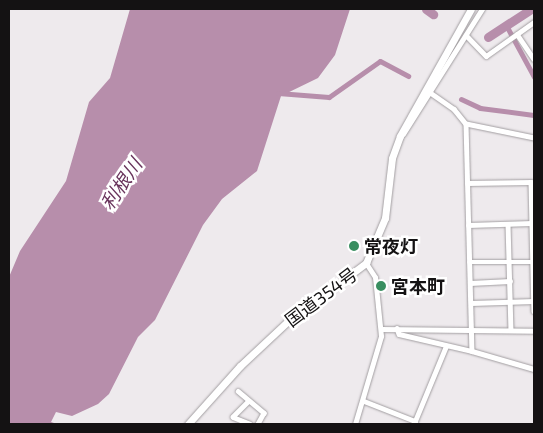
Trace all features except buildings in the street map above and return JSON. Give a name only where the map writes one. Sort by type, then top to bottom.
[{"type":"highway","name":"国道354号","points":[[188,424],[240,366],[287,322],[366,263],[385,218],[392,158],[400,136],[470,9]]},
{"type":"street","points":[[400,136],[412,124],[482,9]]},
{"type":"street","points":[[466,35],[486,56],[534,22]]},
{"type":"street","points":[[515,36],[534,59]]},
{"type":"street","points":[[432,93],[454,108],[466,124],[472,351]]},
{"type":"street","points":[[466,124],[534,138]]},
{"type":"street","points":[[467,183],[531,182],[534,311]]},
{"type":"street","points":[[508,224],[511,330]]},
{"type":"street","points":[[468,225],[532,224]]},
{"type":"street","points":[[470,262],[533,262]]},
{"type":"street","points":[[355,424],[364,401],[381,329],[376,277],[366,263]]},
{"type":"street","points":[[470,283],[510,281]]},
{"type":"street","points":[[471,303],[534,301]]},
{"type":"street","points":[[397,328],[399,334],[472,351],[534,369]]},
{"type":"street","points":[[381,329],[534,330]]},
{"type":"street","points":[[364,401],[414,423],[446,346]]},
{"type":"street","points":[[238,391],[248,402],[264,413],[258,424]]},
{"type":"street","points":[[248,402],[234,417],[250,424]]},
{"type":"water","name":"利根川","points":[[130,9],[350,9],[335,55],[318,78],[281,96],[257,171],[222,199],[203,225],[155,320],[138,337],[109,394],[98,404],[72,416],[56,412],[51,422],[57,424],[9,424],[9,277],[20,251],[66,181],[89,102],[110,78]]},
{"type":"waterway","points":[[426,9],[433,14]]},
{"type":"waterway","points":[[488,37],[531,9]]},
{"type":"waterway","points":[[507,27],[534,77]]},
{"type":"waterway","points":[[278,93],[329,97],[380,61],[408,76]]},
{"type":"waterway","points":[[461,99],[480,108],[534,115]]},
{"type":"place","name":"常夜灯","points":[[354,246]]},
{"type":"place","name":"宮本町","points":[[381,286]]}]
